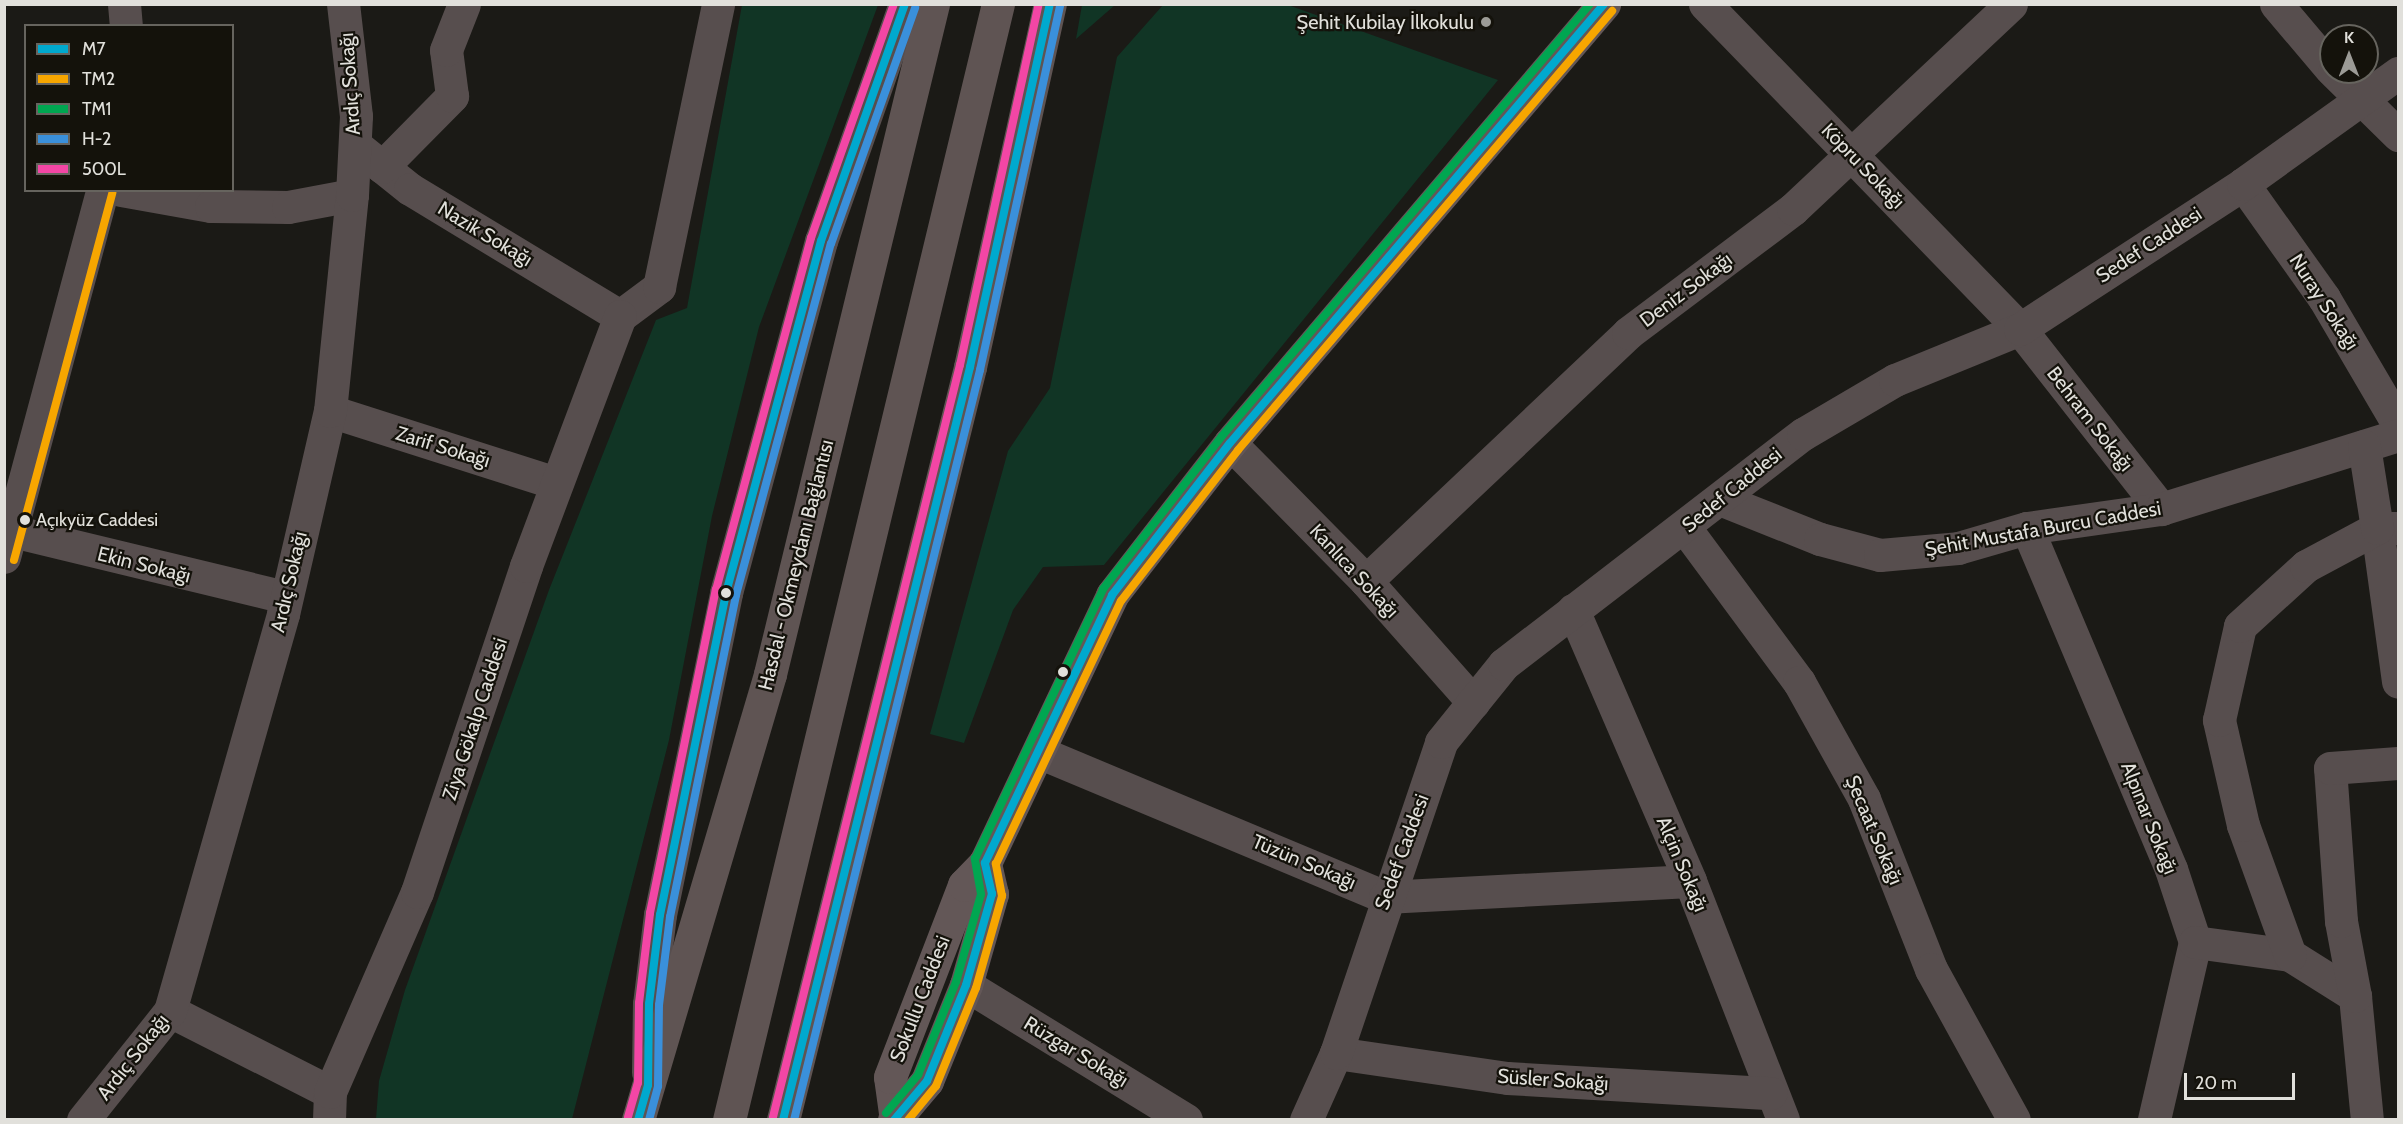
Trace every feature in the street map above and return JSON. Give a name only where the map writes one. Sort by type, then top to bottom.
[{"type":"highway","name":"Hasdal - Okmeydanı Bağlantısı","points":[[638,1119],[770,674],[933,4]]},
{"type":"highway","points":[[729,1119],[998,4]]},
{"type":"highway","points":[[783,1119],[970,367],[1050,4]]},
{"type":"main road","name":"Sokullu Caddesi","points":[[897,1119],[890,1077],[964,885],[985,863],[1041,753],[1112,595],[1230,443],[1604,4]]},
{"type":"main road","name":"Sokullu Caddesi","points":[[897,1119],[927,1081],[966,985],[992,894],[985,863]]},
{"type":"street","points":[[124,4],[126,24]]},
{"type":"street","name":"Ardıç Sokağı","points":[[83,1119],[170,1011],[285,597],[330,411],[355,145],[343,4]]},
{"type":"street","points":[[382,167],[452,96],[446,50],[464,4]]},
{"type":"street","points":[[620,316],[659,287],[718,4]]},
{"type":"street","points":[[648,1085],[649,1004],[660,915],[726,593],[821,241],[905,4]]},
{"type":"street","name":"Köpru Sokağı","points":[[1705,4],[2020,329]]},
{"type":"street","name":"Deniz Sokağı","points":[[1366,581],[1628,333],[1792,209],[1853,155],[2010,4]]},
{"type":"street","points":[[2276,4],[2319,55]]},
{"type":"street","name":"Sedef Caddesi","points":[[1306,1119],[1336,1053],[1385,897],[1400,870],[1441,742],[1504,664],[1573,610],[1686,528],[1803,434],[1895,380],[2020,329],[2243,184],[2361,104],[2398,73]]},
{"type":"street","points":[[2344,84],[2361,104],[2398,135]]},
{"type":"street","name":"Nazik Sokağı","points":[[355,145],[410,189],[620,316]]},
{"type":"street","name":"Nuray Sokağı","points":[[2243,184],[2324,297],[2398,424]]},
{"type":"street","points":[[6,539],[101,192]]},
{"type":"street","points":[[133,192],[211,206],[288,207],[352,195]]},
{"type":"street","name":"Ziya Gökalp Caddesi","points":[[330,1106],[417,892],[556,483],[620,316]]},
{"type":"street","name":"Behram Sokağı","points":[[2020,329],[2161,509]]},
{"type":"street","name":"Zarif Sokağı","points":[[330,411],[556,483]]},
{"type":"street","name":"Şehit Mustafa Burcu Caddesi","points":[[1722,500],[1820,539],[1880,555],[1958,548],[2027,528],[2161,509],[2398,435]]},
{"type":"street","name":"Kanlıca Sokağı","points":[[1230,443],[1366,581],[1473,702]]},
{"type":"street","points":[[2364,446],[2388,528],[2398,682]]},
{"type":"street","name":"Şecaat Sokağı","points":[[1686,528],[1800,682],[1864,798],[1931,969],[2014,1119]]},
{"type":"street","name":"Alpınar Sokağı","points":[[2027,528],[2171,869],[2195,942]]},
{"type":"street","points":[[2290,955],[2243,825],[2219,720],[2240,626],[2306,566],[2388,528]]},
{"type":"street","name":"Ekin Sokağı","points":[[6,539],[285,597]]},
{"type":"street","name":"Alçin Sokağı","points":[[1573,610],[1690,881],[1777,1106]]},
{"type":"street","name":"Tüzün Sokağı","points":[[1041,753],[1385,897],[1690,881]]},
{"type":"street","points":[[2367,1119],[2355,996],[2341,921],[2330,768],[2398,763]]},
{"type":"street","points":[[2154,1119],[2195,942],[2290,955],[2355,996]]},
{"type":"street","name":"Rüzgar Sokağı","points":[[966,985],[1186,1119]]},
{"type":"street","points":[[170,1011],[330,1106]]},
{"type":"street","name":"Süsler Sokağı","points":[[1336,1053],[1507,1078],[1777,1106]]},
{"type":"green space","points":[[742,5],[878,5],[759,327],[712,516],[669,740],[572,1119],[376,1119],[379,1081],[405,990],[549,590],[656,320],[687,308]]},
{"type":"green space","points":[[1082,5],[1115,5],[1076,39]]},
{"type":"green space","points":[[1163,5],[1288,5],[1498,80],[1104,565],[1043,567],[1013,610],[964,743],[930,734],[1008,451],[1050,388],[1117,57]]},
{"type":"transit line","name":"500L","points":[[628,1117],[638,1083],[639,1003],[650,913],[716,590],[811,238],[894,4]]},
{"type":"transit line","name":"M7","points":[[638,1120],[648,1085],[649,1004],[660,915],[726,593],[821,241],[905,4]]},
{"type":"transit line","name":"500L","points":[[773,1117],[960,365],[1039,4]]},
{"type":"transit line","name":"M7","points":[[783,1120],[970,367],[1050,4]]},
{"type":"transit line","name":"TM1","points":[[886,1113],[918,1075],[956,982],[981,894],[975,859],[1103,589],[1222,436],[1590,4]]},
{"type":"transit line","name":"M7","points":[[894,1120],[927,1081],[966,985],[992,894],[985,863],[1112,595],[1230,443],[1604,4]]},
{"type":"transit line","name":"H-2","points":[[794,1120],[980,370],[1060,6]]},
{"type":"transit line","name":"H-2","points":[[649,1120],[658,1086],[659,1005],[670,917],[736,595],[831,244],[915,8]]},
{"type":"transit line","name":"TM2","points":[[908,1120],[936,1086],[976,988],[1002,896],[996,864],[1121,601],[1238,450],[1612,11]]},
{"type":"transit line","name":"TM2","points":[[14,560],[112,193]]},
{"type":"place","name":"Şehit Kubilay İlkokulu","points":[[1486,22]]},
{"type":"place","name":"Açıkyüz Caddesi","points":[[25,520]]}]
